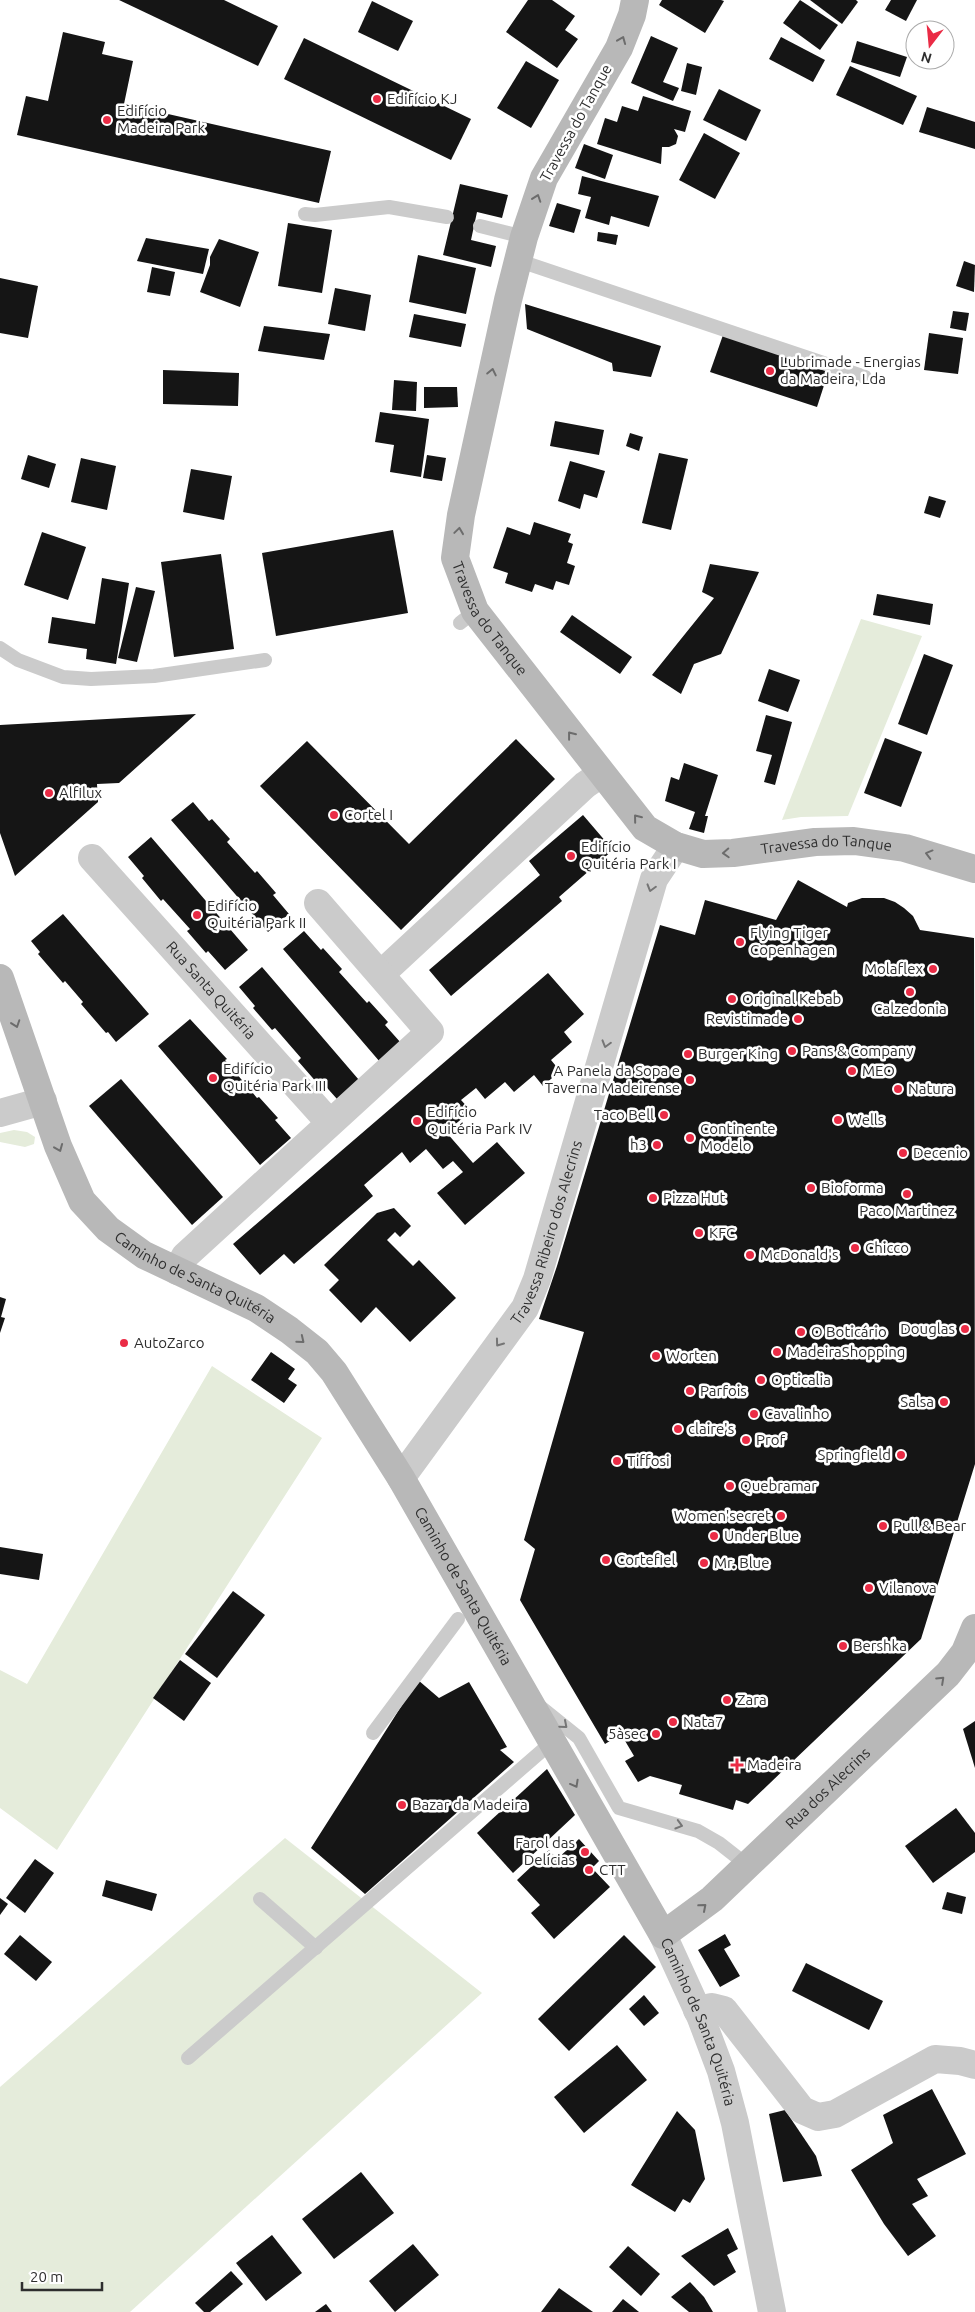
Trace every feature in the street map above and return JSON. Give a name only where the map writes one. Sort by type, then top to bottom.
[{"type":"street","name":"Travessa do Tanque","points":[[635,0],[632,15],[619,48],[544,178],[520,248],[461,515],[455,558],[467,617],[645,828],[676,846],[703,854],[733,853],[815,842],[854,841],[905,848],[975,869]]},
{"type":"street","points":[[381,974],[585,785],[601,774]]},
{"type":"street","name":"Travessa Ribeiro dos Alecrins","points":[[401,1478],[525,1308],[537,1279],[654,879],[676,846]]},
{"type":"street","name":"Rua Santa Quitéria","points":[[92,858],[329,1122]]},
{"type":"street","points":[[177,1271],[185,1256],[329,1122],[430,1032],[318,903]]},
{"type":"street","name":"Caminho de Santa Quitéria","points":[[0,978],[58,1146],[82,1201],[108,1229],[144,1255],[256,1308],[317,1352],[334,1372],[401,1478],[599,1826],[664,1935],[721,2071],[735,2123],[772,2312]]},
{"type":"street","points":[[0,1113],[43,1102]]},
{"type":"street","name":"Rua dos Alecrins","points":[[664,1935],[697,1912],[948,1674],[965,1652],[975,1628]]},
{"type":"street","points":[[697,2010],[712,2007],[724,2010],[802,2110],[818,2117],[835,2114],[936,2059],[960,2060],[975,2065]]},
{"type":"lane","points":[[306,214],[389,207],[446,217]]},
{"type":"lane","points":[[480,226],[520,248],[865,377]]},
{"type":"lane","points":[[0,648],[18,660],[63,677],[91,679],[154,676],[265,660]]},
{"type":"lane","points":[[373,1733],[458,1619]]},
{"type":"lane","points":[[525,1696],[559,1720],[579,1738],[619,1808],[698,1831],[719,1843],[747,1865]]},
{"type":"lane","points":[[188,2058],[552,1742]]},
{"type":"lane","points":[[599,1826],[619,1808]]},
{"type":"lane","points":[[260,1899],[316,1948]]},
{"type":"green space","points":[[861,619],[922,636],[848,816],[801,817],[782,820]]},
{"type":"green space","points":[[14,1130],[27,1132],[35,1137],[34,1144],[25,1147],[0,1142],[0,1133]]},
{"type":"green space","points":[[212,1366],[322,1438],[57,1850],[0,1808],[0,1670],[27,1684]]},
{"type":"green space","points":[[285,1838],[482,1993],[130,2312],[0,2312],[0,2087]]},
{"type":"building","points":[[119,0],[224,0],[278,26],[258,66]]},
{"type":"building","points":[[528,0],[552,0],[575,16],[565,30],[578,39],[557,68],[506,32]]},
{"type":"building","points":[[662,0],[724,1],[705,33],[659,5]]},
{"type":"building","points":[[800,0],[838,25],[820,50],[783,23]]},
{"type":"building","points":[[810,0],[856,0],[858,2],[842,24]]},
{"type":"building","points":[[891,0],[917,0],[905,20],[885,10]]},
{"type":"building","points":[[372,1],[413,21],[398,51],[358,32]]},
{"type":"building","name":"Edifício Madeira Park","points":[[63,32],[105,42],[102,54],[133,61],[124,104],[331,151],[319,203],[17,135],[26,96],[48,101]]},
{"type":"building","points":[[651,36],[678,48],[663,82],[679,88],[673,101],[631,83]]},
{"type":"building","points":[[781,37],[825,60],[813,82],[769,59]]},
{"type":"building","name":"Edifício KJ","points":[[304,38],[471,119],[451,160],[284,79]]},
{"type":"building","points":[[857,41],[905,56],[900,77],[851,62]]},
{"type":"building","points":[[526,61],[559,80],[531,128],[497,108]]},
{"type":"building","points":[[687,63],[702,67],[696,95],[681,91]]},
{"type":"building","points":[[850,66],[917,96],[903,125],[836,95]]},
{"type":"building","points":[[719,89],[761,110],[746,141],[703,120]]},
{"type":"building","points":[[643,96],[691,111],[685,132],[674,129],[678,136],[676,144],[662,147],[661,164],[597,144],[605,118],[617,122],[622,106],[638,111]]},
{"type":"building","points":[[927,107],[975,122],[975,149],[919,132]]},
{"type":"building","points":[[704,133],[740,153],[715,199],[679,180]]},
{"type":"building","points":[[584,144],[613,155],[605,179],[575,168]]},
{"type":"building","points":[[582,176],[659,196],[649,227],[611,216],[609,225],[585,218],[591,197],[578,194]]},
{"type":"building","points":[[460,184],[508,195],[502,218],[477,212],[471,240],[496,246],[491,267],[443,255]]},
{"type":"building","points":[[557,203],[581,210],[574,233],[549,226]]},
{"type":"building","points":[[288,223],[332,230],[322,293],[278,286]]},
{"type":"building","points":[[598,232],[618,235],[616,245],[597,241]]},
{"type":"building","points":[[146,238],[209,249],[203,274],[137,261]]},
{"type":"building","points":[[219,239],[259,252],[240,307],[200,292],[210,265],[210,257]]},
{"type":"building","points":[[418,255],[476,268],[466,314],[409,302]]},
{"type":"building","points":[[964,261],[975,265],[974,292],[956,286]]},
{"type":"building","points":[[152,267],[175,272],[170,296],[147,292]]},
{"type":"building","points":[[0,278],[38,286],[28,338],[0,333]]},
{"type":"building","points":[[335,288],[371,295],[365,331],[328,324]]},
{"type":"building","points":[[525,304],[661,346],[651,377],[613,371],[612,363],[527,329]]},
{"type":"building","points":[[953,311],[969,313],[966,331],[950,328]]},
{"type":"building","points":[[414,314],[466,324],[461,347],[409,337]]},
{"type":"building","points":[[264,326],[330,334],[324,360],[258,351]]},
{"type":"building","points":[[929,333],[963,338],[958,374],[924,370]]},
{"type":"building","name":"Lubrimade - Energias da Madeira, Lda","points":[[723,335],[829,370],[817,407],[710,372]]},
{"type":"building","points":[[163,370],[239,373],[238,406],[163,404]]},
{"type":"building","points":[[394,380],[417,382],[416,411],[392,410]]},
{"type":"building","points":[[424,387],[457,387],[458,407],[424,408]]},
{"type":"building","points":[[380,412],[429,419],[421,477],[390,472],[394,445],[375,442]]},
{"type":"building","points":[[555,421],[604,430],[599,455],[550,446]]},
{"type":"building","points":[[630,433],[643,437],[639,451],[626,446]]},
{"type":"building","points":[[659,453],[688,459],[671,530],[642,523]]},
{"type":"building","points":[[28,455],[56,464],[49,488],[21,479]]},
{"type":"building","points":[[427,455],[446,458],[442,481],[423,478]]},
{"type":"building","points":[[81,458],[116,466],[107,510],[71,502]]},
{"type":"building","points":[[570,461],[605,471],[597,498],[584,494],[580,509],[558,501]]},
{"type":"building","points":[[191,469],[232,476],[224,520],[183,512]]},
{"type":"building","points":[[929,496],[946,501],[940,518],[924,513]]},
{"type":"building","points":[[534,522],[571,534],[568,542],[573,544],[567,563],[575,566],[569,585],[556,581],[553,590],[535,584],[532,592],[505,583],[508,573],[493,568],[507,527],[530,535]]},
{"type":"building","points":[[393,530],[408,613],[276,636],[262,553]]},
{"type":"building","points":[[42,532],[86,547],[68,600],[24,585]]},
{"type":"building","points":[[221,554],[234,649],[174,657],[161,562]]},
{"type":"building","points":[[710,564],[759,572],[721,654],[694,664],[681,694],[652,675],[714,598],[702,592]]},
{"type":"building","points":[[102,578],[129,583],[116,664],[86,659],[87,649],[48,643],[52,617],[95,624]]},
{"type":"building","points":[[136,587],[155,591],[137,662],[118,658]]},
{"type":"building","points":[[877,594],[933,604],[930,625],[873,615]]},
{"type":"building","points":[[572,615],[632,657],[620,674],[560,632]]},
{"type":"building","points":[[924,654],[953,665],[927,735],[898,724]]},
{"type":"building","points":[[769,669],[800,680],[788,712],[758,701]]},
{"type":"building","name":"Alfilux","points":[[196,714],[119,783],[97,784],[98,802],[15,876],[0,833],[0,725]]},
{"type":"building","points":[[766,715],[792,722],[775,785],[764,782],[772,755],[756,751]]},
{"type":"building","points":[[885,738],[922,752],[901,807],[864,793]]},
{"type":"building","name":"Cortel I","points":[[516,739],[555,779],[401,930],[260,786],[307,741],[409,844]]},
{"type":"building","points":[[684,763],[718,775],[705,816],[708,816],[704,833],[689,829],[695,812],[665,801],[671,777],[679,780]]},
{"type":"building","name":"Edifício Quitéria Park II","points":[[193,802],[209,821],[212,819],[230,839],[227,842],[255,873],[257,871],[276,893],[273,895],[289,914],[268,932],[171,820]]},
{"type":"building","points":[[583,815],[613,850],[559,897],[562,901],[451,996],[429,970],[540,875],[529,861]]},
{"type":"building","name":"Edifício Quitéria Park II","points":[[151,837],[248,950],[225,970],[208,951],[206,953],[187,931],[190,929],[163,899],[161,901],[128,857]]},
{"type":"building","name":"MadeiraShopping","points":[[798,880],[847,907],[848,903],[862,898],[884,898],[895,902],[913,916],[920,930],[974,938],[975,1464],[921,1639],[748,1804],[736,1800],[733,1810],[679,1794],[682,1785],[650,1776],[638,1782],[625,1761],[634,1756],[621,1734],[605,1744],[520,1600],[535,1549],[524,1540],[584,1332],[539,1319],[557,1266],[660,925],[695,935],[705,900],[776,920]]},
{"type":"building","points":[[63,914],[149,1014],[116,1042],[81,1004],[83,1002],[65,981],[63,983],[38,954],[40,952],[31,941]]},
{"type":"building","name":"Edifício Quitéria Park II","points":[[304,931],[342,969],[339,972],[367,1003],[369,1001],[388,1022],[385,1025],[401,1043],[380,1062],[283,949]]},
{"type":"building","name":"Edifício Quitéria Park II","points":[[262,967],[359,1080],[337,1099],[321,1081],[318,1084],[298,1061],[301,1058],[275,1028],[272,1030],[253,1008],[255,1006],[239,987]]},
{"type":"building","name":"Edifício Quitéria Park IV","points":[[548,973],[584,1014],[564,1032],[572,1042],[551,1060],[560,1071],[543,1086],[534,1075],[514,1092],[505,1082],[485,1099],[476,1088],[461,1100],[471,1111],[446,1132],[473,1163],[497,1142],[525,1173],[465,1225],[437,1193],[463,1172],[453,1161],[443,1169],[426,1149],[410,1163],[402,1152],[364,1185],[373,1196],[294,1264],[284,1254],[260,1275],[233,1244]]},
{"type":"building","name":"Edifício Quitéria Park III","points":[[190,1019],[227,1059],[225,1060],[257,1098],[259,1097],[278,1118],[275,1120],[291,1138],[260,1165],[158,1046]]},
{"type":"building","points":[[121,1079],[223,1197],[192,1225],[89,1106]]},
{"type":"building","points":[[394,1208],[411,1226],[400,1237],[395,1232],[387,1240],[413,1266],[419,1260],[456,1298],[410,1342],[376,1307],[361,1323],[329,1290],[339,1280],[324,1265],[377,1213]]},
{"type":"building","points":[[0,1297],[6,1299],[1,1317],[5,1318],[0,1333]]},
{"type":"building","points":[[271,1352],[295,1369],[288,1379],[297,1385],[284,1403],[251,1380]]},
{"type":"building","points":[[0,1547],[43,1554],[39,1580],[0,1574]]},
{"type":"building","points":[[233,1591],[265,1615],[217,1678],[185,1654]]},
{"type":"building","points":[[180,1660],[211,1683],[184,1721],[153,1698]]},
{"type":"building","name":"Bazar da Madeira","points":[[418,1680],[439,1698],[469,1682],[507,1747],[500,1750],[514,1762],[365,1894],[311,1848]]},
{"type":"building","points":[[975,1721],[975,1768],[963,1729]]},
{"type":"building","points":[[547,1769],[575,1815],[513,1873],[477,1833]]},
{"type":"building","points":[[956,1808],[975,1833],[975,1852],[933,1883],[905,1846]]},
{"type":"building","points":[[579,1839],[599,1861],[592,1868],[610,1887],[554,1939],[531,1913],[540,1905],[517,1880],[549,1850],[557,1859]]},
{"type":"building","points":[[35,1859],[54,1873],[25,1913],[6,1898]]},
{"type":"building","points":[[106,1880],[157,1894],[152,1911],[102,1896]]},
{"type":"building","points":[[947,1892],[966,1897],[962,1914],[942,1909]]},
{"type":"building","points":[[0,1898],[8,1904],[0,1915]]},
{"type":"building","points":[[725,1934],[731,1945],[724,1949],[740,1976],[720,1987],[698,1950]]},
{"type":"building","points":[[20,1935],[52,1962],[36,1981],[4,1954]]},
{"type":"building","points":[[624,1935],[656,1967],[569,2051],[538,2019]]},
{"type":"building","points":[[806,1963],[883,2001],[869,2030],[792,1991]]},
{"type":"building","points":[[644,1995],[659,2013],[644,2026],[629,2009]]},
{"type":"building","points":[[617,2045],[647,2080],[584,2133],[554,2097]]},
{"type":"building","points":[[932,2089],[966,2154],[917,2179],[928,2196],[912,2204],[936,2236],[908,2256],[884,2224],[851,2170],[893,2143],[883,2115]]},
{"type":"building","points":[[785,2110],[816,2156],[822,2176],[783,2182],[769,2114]]},
{"type":"building","points":[[677,2111],[695,2130],[705,2179],[690,2203],[683,2199],[675,2212],[631,2185]]},
{"type":"building","points":[[361,2172],[394,2213],[334,2259],[302,2219]]},
{"type":"building","points":[[728,2228],[738,2249],[727,2255],[736,2272],[714,2286],[681,2256]]},
{"type":"building","points":[[272,2235],[302,2273],[266,2301],[236,2263]]},
{"type":"building","points":[[413,2244],[439,2275],[395,2312],[369,2281]]},
{"type":"building","points":[[628,2246],[660,2274],[641,2296],[609,2267]]},
{"type":"building","points":[[231,2271],[243,2284],[210,2312],[204,2312],[195,2303]]},
{"type":"building","points":[[690,2282],[704,2297],[713,2312],[689,2312],[671,2297]]},
{"type":"building","points":[[559,2288],[593,2312],[541,2312]]},
{"type":"building","points":[[623,2299],[639,2312],[612,2312]]},
{"type":"building","points":[[326,2304],[332,2312],[315,2312]]},
{"type":"place","name":"Edifício KJ","points":[[377,99]]},
{"type":"place","name":"Edifício Madeira Park","points":[[107,120]]},
{"type":"place","name":"Lubrimade - Energias da Madeira, Lda","points":[[770,371]]},
{"type":"place","name":"Alfilux","points":[[49,793]]},
{"type":"place","name":"Cortel I","points":[[334,815]]},
{"type":"place","name":"Edifício Quitéria Park I","points":[[571,856]]},
{"type":"place","name":"Edifício Quitéria Park II","points":[[197,915]]},
{"type":"place","name":"Flying Tiger Copenhagen","points":[[740,942]]},
{"type":"place","name":"Molaflex","points":[[933,969]]},
{"type":"place","name":"Calzedonia","points":[[910,992]]},
{"type":"place","name":"Original Kebab","points":[[732,999]]},
{"type":"place","name":"Revistimade","points":[[798,1019]]},
{"type":"place","name":"Pans & Company","points":[[792,1051]]},
{"type":"place","name":"Burger King","points":[[688,1054]]},
{"type":"place","name":"MEO","points":[[852,1071]]},
{"type":"place","name":"Edifício Quitéria Park III","points":[[213,1078]]},
{"type":"place","name":"A Panela da Sopa e Taverna Madeirense","points":[[690,1080]]},
{"type":"place","name":"Natura","points":[[898,1089]]},
{"type":"place","name":"Taco Bell","points":[[664,1115]]},
{"type":"place","name":"Wells","points":[[838,1120]]},
{"type":"place","name":"Edifício Quitéria Park IV","points":[[417,1121]]},
{"type":"place","name":"Continente Modelo","points":[[690,1138]]},
{"type":"place","name":"h3","points":[[657,1145]]},
{"type":"place","name":"Decenio","points":[[903,1153]]},
{"type":"place","name":"Bioforma","points":[[811,1188]]},
{"type":"place","name":"Paco Martinez","points":[[907,1194]]},
{"type":"place","name":"Pizza Hut","points":[[653,1198]]},
{"type":"place","name":"KFC","points":[[699,1233]]},
{"type":"place","name":"Chicco","points":[[855,1248]]},
{"type":"place","name":"McDonald's","points":[[750,1255]]},
{"type":"place","name":"Douglas","points":[[965,1329]]},
{"type":"place","name":"O Boticário","points":[[801,1332]]},
{"type":"place","name":"AutoZarco","points":[[124,1343]]},
{"type":"place","name":"MadeiraShopping","points":[[777,1352]]},
{"type":"place","name":"Worten","points":[[656,1356]]},
{"type":"place","name":"Opticalia","points":[[761,1380]]},
{"type":"place","name":"Parfois","points":[[690,1391]]},
{"type":"place","name":"Salsa","points":[[944,1402]]},
{"type":"place","name":"Cavalinho","points":[[754,1414]]},
{"type":"place","name":"claire's","points":[[678,1429]]},
{"type":"place","name":"Prof","points":[[746,1440]]},
{"type":"place","name":"Springfield","points":[[901,1455]]},
{"type":"place","name":"Tiffosi","points":[[617,1461]]},
{"type":"place","name":"Quebramar","points":[[730,1486]]},
{"type":"place","name":"Women'secret","points":[[781,1516]]},
{"type":"place","name":"Pull & Bear","points":[[883,1526]]},
{"type":"place","name":"Under Blue","points":[[714,1536]]},
{"type":"place","name":"Cortefiel","points":[[606,1560]]},
{"type":"place","name":"Mr. Blue","points":[[704,1563]]},
{"type":"place","name":"Vilanova","points":[[869,1588]]},
{"type":"place","name":"Bershka","points":[[843,1646]]},
{"type":"place","name":"Zara","points":[[727,1700]]},
{"type":"place","name":"Nata7","points":[[673,1722]]},
{"type":"place","name":"5àsec","points":[[656,1734]]},
{"type":"place","name":"Madeira","points":[[737,1765]]},
{"type":"place","name":"Bazar da Madeira","points":[[402,1805]]},
{"type":"place","name":"Farol das Delícias","points":[[585,1852]]},
{"type":"place","name":"CTT","points":[[589,1870]]}]
